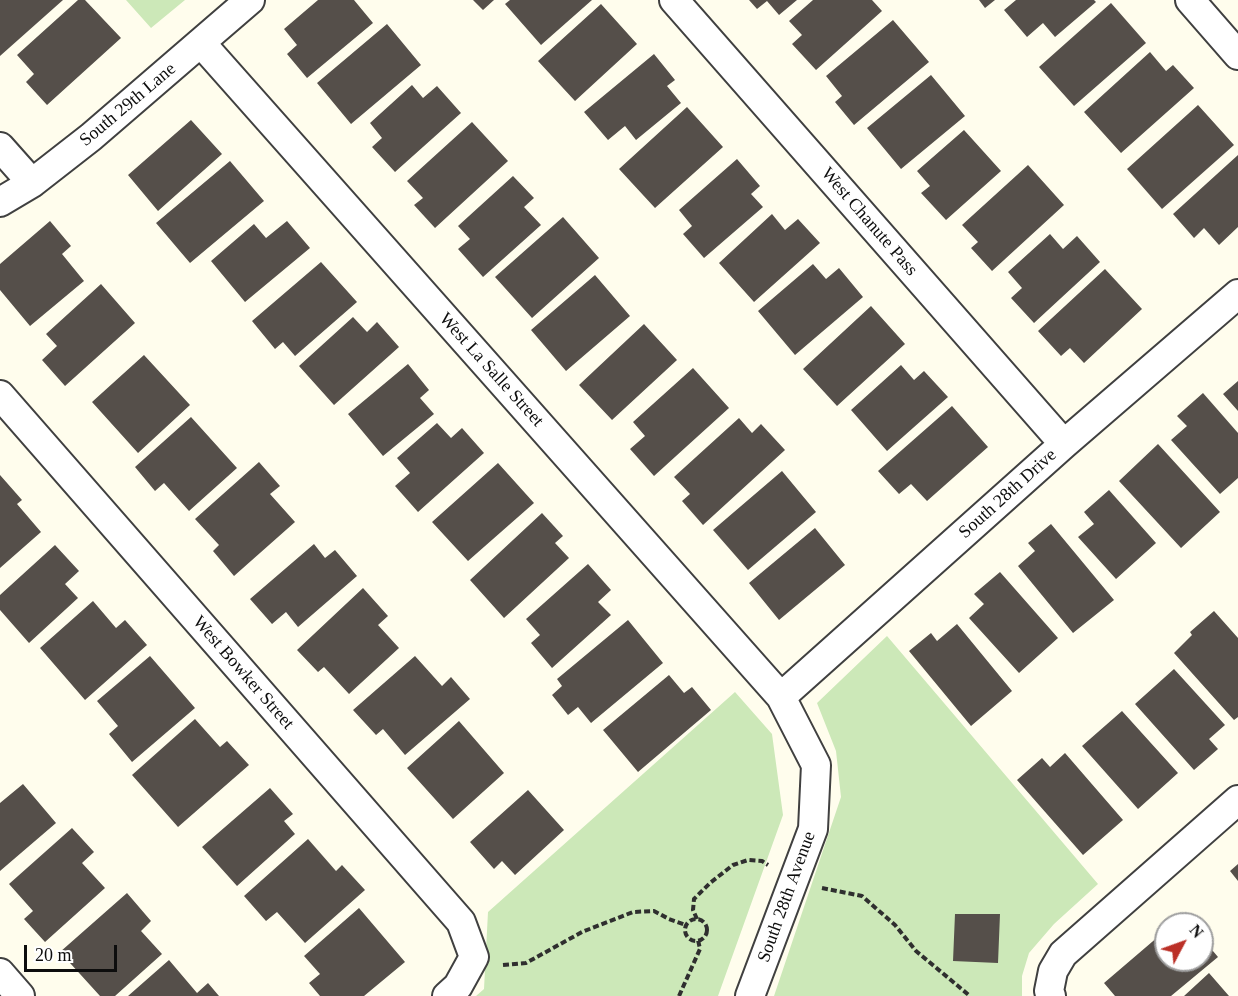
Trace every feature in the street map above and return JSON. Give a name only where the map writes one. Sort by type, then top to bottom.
[{"type":"street","name":"South 29th Lane","points":[[0,202],[33,183],[250,0]]},
{"type":"street","name":"West Chanute Pass","points":[[674,0],[1064,444]]},
{"type":"street","points":[[1190,0],[1238,55]]},
{"type":"street","name":"West La Salle Street","points":[[201,43],[781,696]]},
{"type":"street","points":[[0,147],[33,183]]},
{"type":"street","name":"South 28th Drive","points":[[781,696],[1064,444],[1238,294]]},
{"type":"street","name":"West Bowker Street","points":[[0,395],[461,922],[474,957]]},
{"type":"street","name":"South 28th Avenue","points":[[750,996],[813,829],[816,765],[781,696]]},
{"type":"street","points":[[1050,994],[1053,971],[1063,954],[1238,800]]},
{"type":"street","points":[[447,996],[458,986],[474,957]]},
{"type":"street","points":[[0,973],[20,996]]},
{"type":"path","points":[[697,919],[693,910],[694,899],[710,883],[733,865],[748,860],[762,861],[794,880],[862,896],[895,925],[916,951],[970,996]]},
{"type":"path","points":[[474,957],[490,965],[526,963],[582,933],[633,912],[654,911],[686,925]]},
{"type":"path","points":[[697,919],[702,921],[706,927],[705,935],[694,940],[686,935],[686,925],[689,921],[697,919]]},
{"type":"path","points":[[679,996],[700,949],[698,940]]},
{"type":"green space","points":[[126,0],[185,0],[151,28]]},
{"type":"green space","points":[[887,636],[1098,884],[1054,924],[1029,953],[1022,976],[1022,996],[774,996],[841,797],[836,751],[817,703]]},
{"type":"green space","points":[[735,692],[772,734],[783,815],[718,996],[476,996],[484,989],[488,912]]},
{"type":"building","points":[[0,0],[63,0],[0,56]]},
{"type":"building","points":[[78,0],[85,0],[121,38],[47,105],[26,82],[34,74],[17,55]]},
{"type":"building","points":[[318,0],[354,0],[373,23],[307,78],[287,54],[297,45],[284,29]]},
{"type":"building","points":[[473,0],[494,0],[483,10]]},
{"type":"building","points":[[510,0],[592,0],[541,45],[505,4]]},
{"type":"building","points":[[749,0],[797,0],[779,15],[767,1],[757,9]]},
{"type":"building","points":[[813,0],[872,0],[882,11],[816,70],[792,44],[802,35],[789,21]]},
{"type":"building","points":[[979,0],[995,0],[985,8]]},
{"type":"building","points":[[1016,0],[1094,0],[1096,2],[1055,37],[1043,23],[1027,37],[1004,10]]},
{"type":"building","points":[[1111,3],[1146,43],[1074,106],[1039,67]]},
{"type":"building","points":[[601,4],[637,44],[575,101],[538,61]]},
{"type":"building","points":[[893,20],[929,62],[854,125],[835,102],[842,96],[826,76]]},
{"type":"building","points":[[387,24],[421,65],[351,124],[317,83]]},
{"type":"building","points":[[1150,52],[1166,71],[1173,65],[1194,88],[1121,153],[1084,112]]},
{"type":"building","points":[[654,54],[675,80],[667,86],[681,103],[636,140],[625,126],[608,140],[584,112]]},
{"type":"building","points":[[931,75],[965,116],[901,169],[867,128]]},
{"type":"building","points":[[412,85],[423,98],[437,86],[461,113],[395,172],[372,147],[382,138],[370,123]]},
{"type":"building","points":[[1198,105],[1234,145],[1162,209],[1127,169]]},
{"type":"building","points":[[687,107],[723,147],[655,208],[619,169]]},
{"type":"building","points":[[191,120],[222,154],[158,211],[128,175]]},
{"type":"building","points":[[472,122],[508,161],[435,228],[414,205],[423,198],[407,181]]},
{"type":"building","points":[[964,130],[1001,171],[946,220],[921,193],[930,186],[917,171]]},
{"type":"building","points":[[1238,155],[1238,227],[1219,245],[1204,228],[1194,238],[1173,214]]},
{"type":"building","points":[[737,159],[760,186],[751,194],[763,207],[704,258],[683,234],[692,226],[679,210]]},
{"type":"building","points":[[230,161],[264,201],[190,263],[156,223]]},
{"type":"building","points":[[1028,165],[1064,205],[992,271],[971,248],[978,242],[962,225]]},
{"type":"building","points":[[513,176],[534,198],[524,207],[541,225],[483,277],[458,249],[470,239],[458,226]]},
{"type":"building","points":[[772,214],[785,230],[798,219],[820,243],[754,302],[719,263]]},
{"type":"building","points":[[563,217],[599,258],[532,318],[495,277]]},
{"type":"building","points":[[50,221],[71,246],[62,254],[84,281],[30,326],[0,290],[0,264]]},
{"type":"building","points":[[287,221],[310,248],[245,302],[211,261],[254,224],[266,238]]},
{"type":"building","points":[[1050,234],[1063,249],[1077,236],[1100,262],[1034,323],[1011,298],[1022,288],[1008,272]]},
{"type":"building","points":[[321,262],[357,302],[295,356],[283,342],[275,349],[252,321]]},
{"type":"building","points":[[813,264],[826,279],[839,268],[863,297],[795,355],[758,311]]},
{"type":"building","points":[[1105,269],[1142,309],[1084,363],[1070,348],[1061,356],[1038,331]]},
{"type":"building","points":[[595,275],[630,316],[566,371],[531,330]]},
{"type":"building","points":[[101,284],[135,323],[65,386],[42,360],[57,346],[46,334]]},
{"type":"building","points":[[871,306],[905,344],[837,406],[803,369]]},
{"type":"building","points":[[353,317],[367,332],[377,322],[399,347],[334,405],[299,366]]},
{"type":"building","points":[[644,324],[677,360],[612,420],[579,385]]},
{"type":"building","points":[[144,355],[190,405],[138,453],[92,402]]},
{"type":"building","points":[[408,364],[429,390],[420,398],[434,414],[383,456],[348,414]]},
{"type":"building","points":[[901,365],[914,380],[924,371],[948,397],[887,451],[851,410]]},
{"type":"building","points":[[693,368],[729,408],[654,476],[630,449],[645,436],[633,422]]},
{"type":"building","points":[[1238,381],[1238,411],[1223,394]]},
{"type":"building","points":[[1203,393],[1238,433],[1238,478],[1220,494],[1171,440],[1187,426],[1177,416]]},
{"type":"building","points":[[952,406],[988,447],[927,501],[911,484],[899,494],[878,471]]},
{"type":"building","points":[[191,417],[237,468],[189,511],[164,483],[155,491],[135,467]]},
{"type":"building","points":[[739,418],[752,433],[761,424],[785,450],[703,525],[682,501],[690,494],[674,477]]},
{"type":"building","points":[[437,423],[451,438],[462,428],[484,453],[418,512],[395,486],[410,473],[397,458]]},
{"type":"building","points":[[1158,444],[1220,512],[1181,548],[1119,481]]},
{"type":"building","points":[[259,462],[280,486],[270,494],[295,522],[234,576],[213,551],[219,545],[195,519]]},
{"type":"building","points":[[498,463],[534,503],[468,561],[432,522]]},
{"type":"building","points":[[782,471],[816,512],[748,570],[713,530]]},
{"type":"building","points":[[0,475],[22,500],[17,504],[41,532],[0,568]]},
{"type":"building","points":[[1109,490],[1156,543],[1116,579],[1078,537],[1094,524],[1084,512]]},
{"type":"building","points":[[542,513],[563,536],[555,543],[569,558],[504,618],[470,580]]},
{"type":"building","points":[[1051,524],[1114,600],[1073,633],[1018,566],[1035,551],[1028,543]]},
{"type":"building","points":[[815,528],[845,565],[779,620],[749,583]]},
{"type":"building","points":[[314,544],[325,558],[335,550],[357,576],[298,627],[286,612],[272,624],[250,599]]},
{"type":"building","points":[[55,545],[79,571],[65,584],[78,598],[29,643],[0,610],[0,595]]},
{"type":"building","points":[[588,564],[611,590],[598,602],[611,615],[552,668],[531,643],[540,635],[526,619]]},
{"type":"building","points":[[1000,572],[1058,638],[1019,673],[969,618],[984,604],[974,594]]},
{"type":"building","points":[[363,588],[388,616],[378,625],[399,648],[349,694],[324,667],[318,672],[297,650]]},
{"type":"building","points":[[93,601],[116,628],[125,620],[147,645],[85,700],[40,648]]},
{"type":"building","points":[[1214,611],[1238,638],[1238,717],[1234,720],[1174,653],[1192,635],[1190,632]]},
{"type":"building","points":[[628,620],[663,663],[591,723],[578,707],[568,715],[552,695],[562,686],[557,679]]},
{"type":"building","points":[[957,624],[1012,691],[971,726],[909,651],[931,633],[937,641]]},
{"type":"building","points":[[150,656],[195,708],[132,762],[109,734],[118,726],[97,701]]},
{"type":"building","points":[[415,656],[442,686],[451,677],[470,699],[405,755],[383,729],[376,735],[353,710]]},
{"type":"building","points":[[1174,669],[1225,725],[1209,739],[1218,749],[1194,770],[1135,704]]},
{"type":"building","points":[[669,675],[684,693],[692,687],[711,710],[638,772],[603,730]]},
{"type":"building","points":[[1122,711],[1178,773],[1138,809],[1082,746]]},
{"type":"building","points":[[195,719],[220,747],[227,741],[249,765],[178,827],[132,775]]},
{"type":"building","points":[[459,721],[504,773],[453,819],[407,768]]},
{"type":"building","points":[[1065,753],[1123,820],[1083,855],[1017,780],[1042,758],[1050,767]]},
{"type":"building","points":[[23,784],[56,823],[0,871],[0,803]]},
{"type":"building","points":[[270,788],[293,814],[284,821],[295,834],[237,886],[202,847]]},
{"type":"building","points":[[528,790],[564,830],[515,875],[502,861],[494,869],[470,842]]},
{"type":"building","points":[[72,828],[94,852],[82,863],[105,888],[45,942],[24,919],[33,911],[9,884]]},
{"type":"building","points":[[308,839],[336,871],[342,865],[365,890],[305,943],[277,912],[266,921],[244,896]]},
{"type":"building","points":[[1238,864],[1238,881],[1230,871]]},
{"type":"building","points":[[127,893],[151,921],[141,931],[162,954],[115,996],[100,996],[60,952]]},
{"type":"building","points":[[359,908],[405,962],[364,996],[320,996],[309,983],[320,974],[304,956]]},
{"type":"building","points":[[955,914],[1000,914],[998,963],[953,961]]},
{"type":"building","points":[[1154,940],[1154,972],[1200,972],[1171,996],[1115,996],[1104,983]]},
{"type":"building","points":[[169,960],[197,993],[208,983],[219,996],[128,996]]},
{"type":"building","points":[[1209,973],[1229,996],[1184,996]]}]
